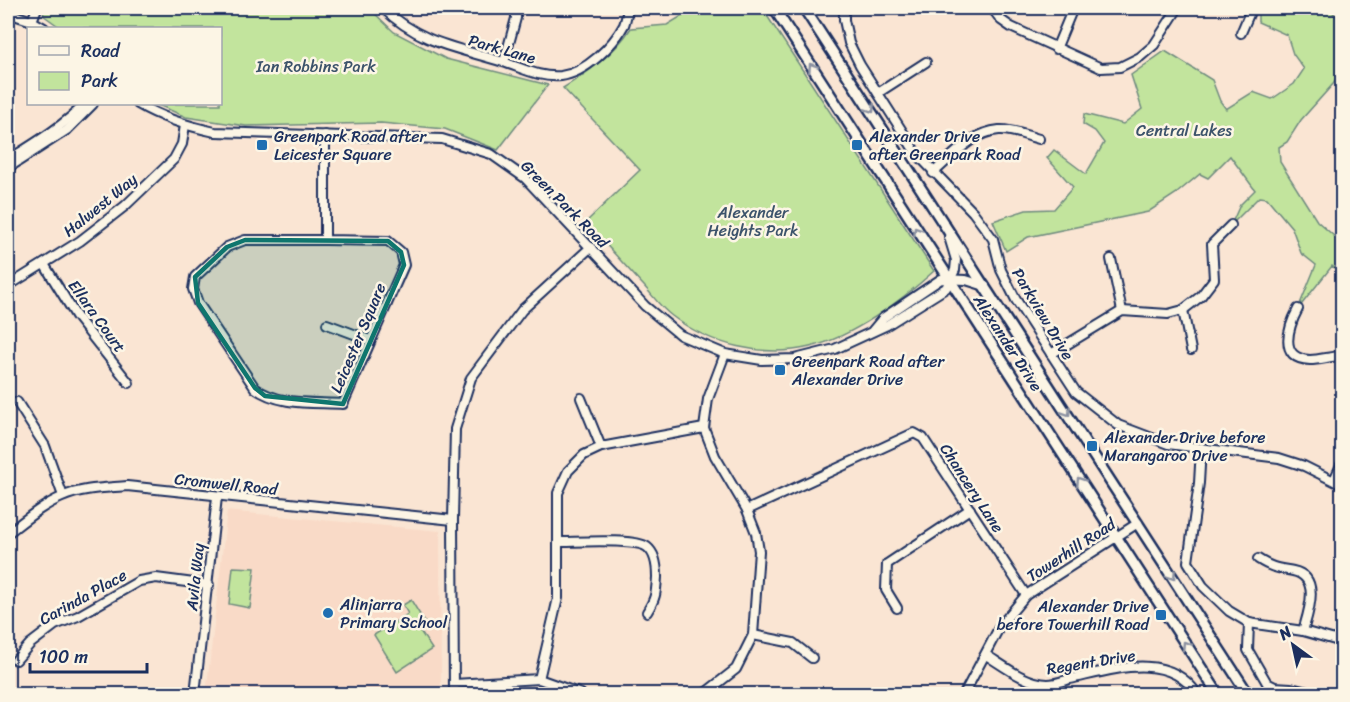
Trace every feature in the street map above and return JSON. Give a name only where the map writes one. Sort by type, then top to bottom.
[{"type":"main road","name":"Alexander Drive","points":[[774,8],[1218,694]]},
{"type":"main road","name":"Alexander Drive","points":[[804,8],[1248,694]]},
{"type":"street","points":[[32,21],[37,8]]},
{"type":"street","name":"Park Lane","points":[[383,8],[421,36],[458,51],[504,62],[529,73],[561,76],[585,68],[606,48],[624,25],[628,8]]},
{"type":"street","points":[[504,62],[516,18],[516,8]]},
{"type":"street","name":"Parkview Drive","points":[[844,8],[849,43],[860,65],[916,153],[973,212],[993,239],[1001,270],[1016,300],[1076,392],[1118,425],[1168,444],[1279,458],[1304,466],[1342,485]]},
{"type":"street","points":[[992,8],[1001,20],[1011,27],[1101,68],[1120,67],[1140,57],[1154,45],[1178,8]]},
{"type":"street","points":[[1056,49],[1073,8]]},
{"type":"street","points":[[1241,33],[1250,12],[1249,8]]},
{"type":"street","points":[[8,12],[42,27]]},
{"type":"street","points":[[878,93],[926,62]]},
{"type":"street","points":[[8,160],[58,128],[84,105]]},
{"type":"street","points":[[8,168],[67,130],[92,105]]},
{"type":"street","name":"Green Park Road","points":[[140,105],[157,115],[215,132],[442,139],[491,154],[525,178],[645,306],[680,335],[725,354],[762,360],[795,359],[835,349],[887,325],[946,288],[949,280]]},
{"type":"street","name":"Halwest Way","points":[[8,286],[80,241],[125,206],[174,159],[182,144],[185,125]]},
{"type":"street","points":[[933,173],[971,140],[983,134],[999,130],[1040,139]]},
{"type":"street","points":[[325,135],[325,240]]},
{"type":"street","points":[[944,222],[956,260],[955,270],[949,280]]},
{"type":"street","points":[[1051,354],[1122,312],[1168,314],[1183,310],[1201,296],[1214,279],[1212,244],[1231,225]]},
{"type":"street","name":"Leicester Square","points":[[245,240],[325,240],[388,241],[401,252],[404,265],[344,405],[280,400],[265,396],[255,388],[198,303],[193,289],[195,277],[227,247],[245,240]]},
{"type":"street","points":[[454,694],[455,429],[471,378],[522,310],[591,247]]},
{"type":"street","points":[[1111,260],[1122,312]]},
{"type":"street","name":"Ellara Court","points":[[44,264],[76,316],[129,383]]},
{"type":"street","points":[[949,280],[966,280],[985,286]]},
{"type":"street","points":[[1298,309],[1289,328],[1288,339],[1289,346],[1295,355],[1311,360],[1342,356]]},
{"type":"street","points":[[1183,310],[1191,350]]},
{"type":"street","points":[[327,324],[370,340]]},
{"type":"street","points":[[708,693],[736,669],[753,635],[759,551],[756,533],[747,510],[715,456],[704,428],[708,399],[725,354]]},
{"type":"street","points":[[581,398],[601,447]]},
{"type":"street","points":[[17,402],[45,447],[63,496]]},
{"type":"street","points":[[539,679],[558,598],[560,542],[558,493],[568,471],[584,455],[601,447],[704,428]]},
{"type":"street","name":"Chancery Lane","points":[[747,510],[914,433],[923,438],[1026,595]]},
{"type":"street","points":[[1201,447],[1199,483],[1188,562],[1203,586],[1229,611],[1249,623],[1303,631],[1342,642]]},
{"type":"street","points":[[1334,480],[1342,463]]},
{"type":"street","name":"Cromwell Road","points":[[8,533],[63,496],[94,489],[127,486],[453,520]]},
{"type":"street","name":"Avila Way","points":[[195,694],[209,585],[217,497]]},
{"type":"street","points":[[897,608],[886,590],[887,564],[970,509]]},
{"type":"street","name":"Towerhill Road","points":[[964,694],[1000,626],[1026,595],[1138,523]]},
{"type":"street","points":[[560,542],[633,542],[646,547],[654,555],[657,568],[656,599],[647,612]]},
{"type":"street","points":[[1258,559],[1272,568],[1296,571],[1306,578],[1311,591],[1311,603],[1303,631]]},
{"type":"street","name":"Carinda Place","points":[[16,660],[30,644],[56,625],[86,611],[138,581],[156,578],[209,585]]},
{"type":"street","points":[[1249,623],[1248,650],[1267,683],[1275,687],[1308,692]]},
{"type":"street","points":[[753,635],[793,643],[813,658]]},
{"type":"street","name":"Regent Drive","points":[[986,655],[1027,679],[1047,684],[1135,666],[1174,672],[1197,694]]},
{"type":"street","points":[[454,684],[539,679],[581,694]]},
{"type":"highlighted area","points":[[245,240],[388,241],[401,252],[404,265],[343,404],[265,396],[255,388],[198,303],[195,277],[227,247]]},
{"type":"shaded area","name":"Alinjarra Primary School","points":[[227,511],[440,531],[441,694],[206,694]]},
{"type":"green space","name":"Ian Robbins Park","points":[[45,8],[369,8],[394,32],[446,59],[548,85],[498,150],[445,129],[381,123],[246,126],[186,117],[158,105],[222,105],[222,27],[60,27],[43,15]]},
{"type":"green space","name":"Alexander Heights Park","points":[[695,8],[762,8],[934,271],[876,316],[843,335],[810,347],[774,351],[738,347],[703,335],[665,310],[586,222],[640,170],[563,88],[600,62],[631,28],[667,25]]},
{"type":"green space","name":"Central Lakes","points":[[1258,8],[1328,8],[1342,21],[1342,64],[1334,83],[1301,120],[1287,142],[1279,147],[1280,162],[1317,221],[1342,243],[1342,274],[1332,266],[1298,309],[1316,265],[1301,253],[1292,228],[1267,198],[1259,197],[1231,225],[1240,205],[1255,190],[1230,156],[1208,178],[1200,174],[1148,212],[1028,237],[1006,251],[993,221],[1026,210],[1054,209],[1073,187],[1047,158],[1054,150],[1086,174],[1104,143],[1095,131],[1083,124],[1084,114],[1123,124],[1142,109],[1131,75],[1165,51],[1212,80],[1220,101],[1226,109],[1253,92],[1272,99],[1294,84],[1304,69],[1293,54],[1287,35],[1258,22]]},
{"type":"green space","points":[[233,567],[255,568],[250,608],[229,604]]},
{"type":"green space","points":[[411,600],[427,626],[420,631],[432,649],[397,672],[374,635],[408,614],[403,605]]},
{"type":"place","name":"Greenpark Road after Leicester Square","points":[[262,145]]},
{"type":"place","name":"Alexander Drive after Greenpark Road","points":[[857,145]]},
{"type":"place","name":"Greenpark Road after Alexander Drive","points":[[780,370]]},
{"type":"place","name":"Alexander Drive before Marangaroo Drive","points":[[1092,446]]},
{"type":"place","name":"Alinjarra Primary School","points":[[328,613]]},
{"type":"place","name":"Alexander Drive before Towerhill Road","points":[[1161,615]]}]
